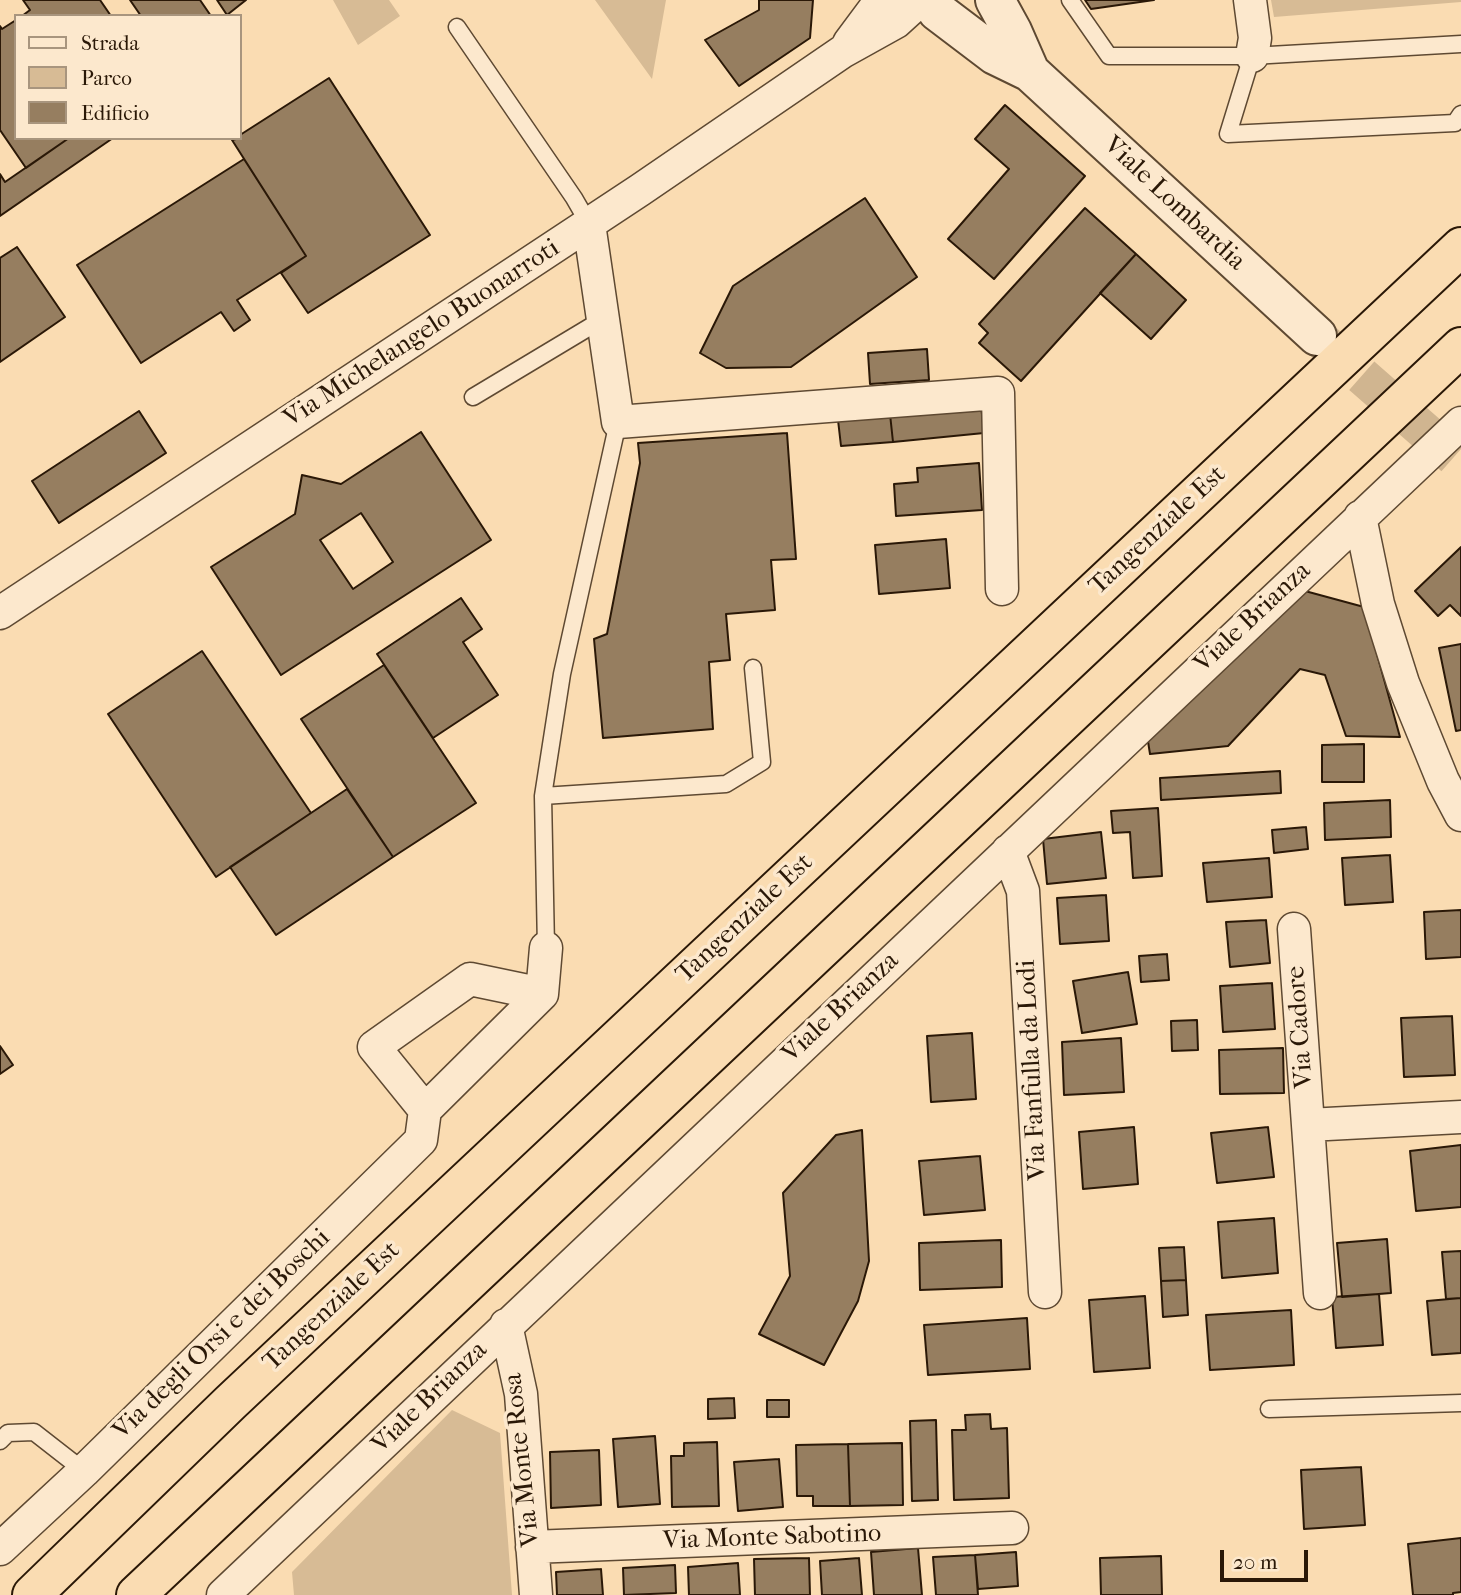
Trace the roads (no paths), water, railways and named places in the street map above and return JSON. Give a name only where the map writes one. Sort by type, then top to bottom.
[{"type":"highway","name":"Tangenziale Est","points":[[32,1595],[231,1402],[1461,247]]},
{"type":"highway","points":[[136,1595],[1461,347]]},
{"type":"highway","points":[[17,1595],[231,1402]]},
{"type":"street","name":"Via Michelangelo Buonarroti","points":[[842,52],[881,0]]},
{"type":"street","name":"Viale Lombardia","points":[[995,0],[1012,30],[1030,72]]},
{"type":"street","points":[[1250,0],[1255,38],[1252,56]]},
{"type":"street","name":"Via Michelangelo Buonarroti","points":[[0,613],[589,224],[842,52],[935,3]]},
{"type":"street","name":"Viale Lombardia","points":[[935,3],[995,55],[1030,72],[1317,336]]},
{"type":"street","points":[[589,224],[618,422],[998,393],[1002,589]]},
{"type":"street","name":"Viale Brianza","points":[[223,1595],[1461,423]]},
{"type":"street","points":[[1360,517],[1378,604],[1403,683],[1452,779],[1461,816]]},
{"type":"street","name":"Via Fanfulla da Lodi","points":[[1008,851],[1023,891],[1045,1292]]},
{"type":"street","name":"Via Cadore","points":[[1294,929],[1320,1293]]},
{"type":"street","points":[[542,994],[470,979],[373,1047],[425,1110],[542,994],[546,948]]},
{"type":"street","name":"Via degli Orsi e dei Boschi","points":[[0,1549],[84,1471],[421,1140],[425,1110]]},
{"type":"street","name":"Via Cadore","points":[[1308,1125],[1461,1117]]},
{"type":"street","name":"Via Monte Rosa","points":[[506,1325],[521,1394],[536,1595]]},
{"type":"street","name":"Via Monte Sabotino","points":[[532,1547],[1012,1528]]},
{"type":"lane","points":[[1070,0],[1109,56],[1252,56],[1461,44]]},
{"type":"lane","points":[[457,27],[589,224]]},
{"type":"lane","points":[[1252,56],[1228,134],[1455,123],[1461,114]]},
{"type":"lane","points":[[472,397],[603,318]]},
{"type":"lane","points":[[546,948],[543,796],[562,674],[618,422]]},
{"type":"lane","points":[[543,796],[726,784],[762,762],[753,668]]},
{"type":"lane","points":[[1269,1409],[1461,1403]]},
{"type":"lane","points":[[0,1441],[8,1433],[34,1432],[84,1471]]},
{"type":"tunnel","points":[[1319,338],[1454,457]]}]
